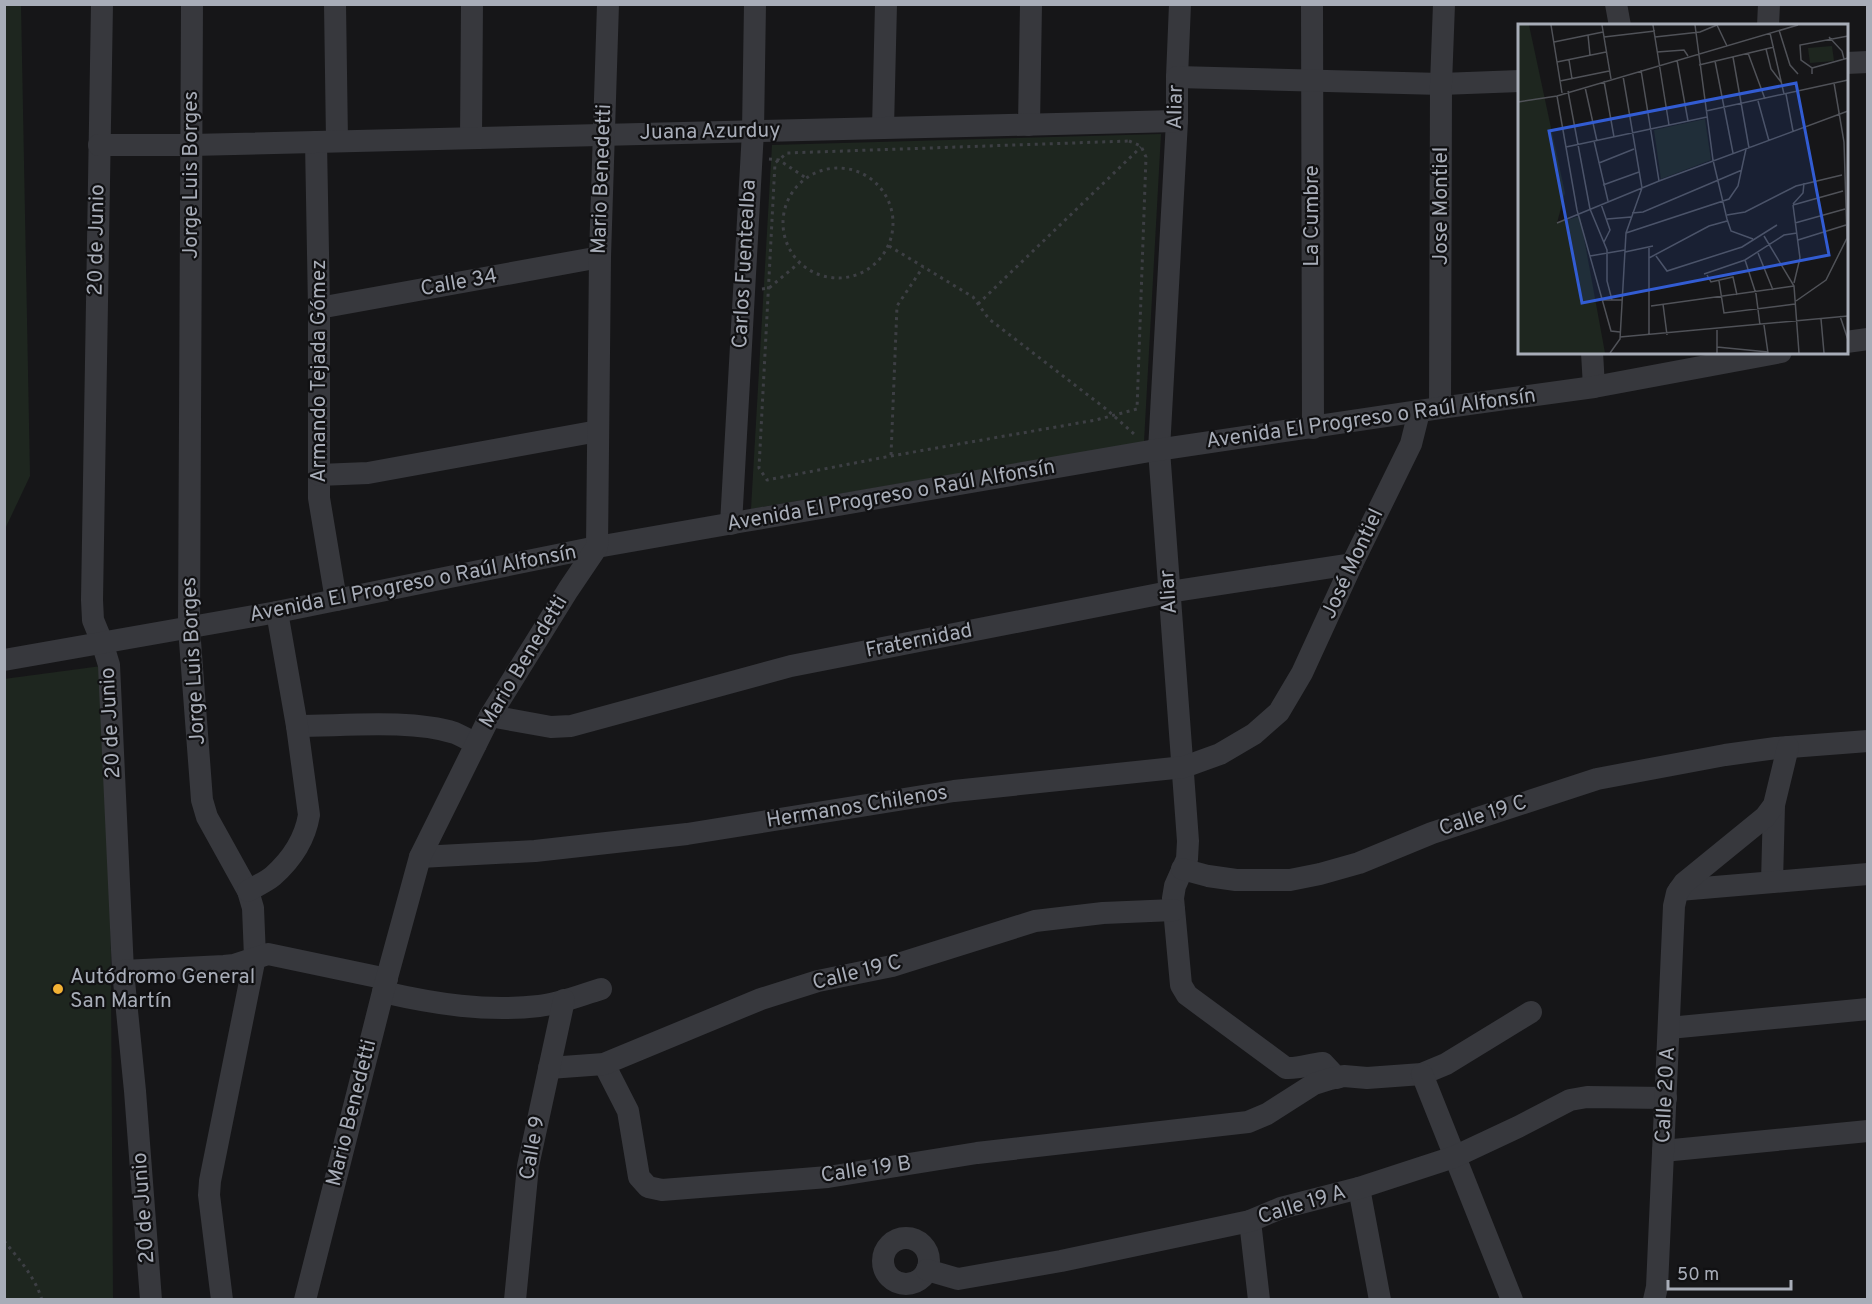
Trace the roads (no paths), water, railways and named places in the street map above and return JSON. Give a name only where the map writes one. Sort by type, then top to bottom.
[{"type":"street","name":"20 de Junio","points":[[102,4],[92,600],[93,620],[109,666],[123,971],[151,1299]]},
{"type":"street","name":"Jorge Luis Borges","points":[[192,4],[189,628],[202,800],[207,817],[248,891],[253,908],[255,957],[210,1181],[209,1195],[222,1299]]},
{"type":"street","name":"Armando Tejada Gómez","points":[[334,4],[319,308],[319,498],[336,600]]},
{"type":"street","points":[[471,138],[472,4]]},
{"type":"street","name":"Mario Benedetti","points":[[305,1299],[420,857],[490,716],[568,590],[597,548],[600,257],[608,4]]},
{"type":"street","name":"Carlos Fuentealba","points":[[731,524],[753,131],[755,4]]},
{"type":"street","points":[[883,128],[886,4]]},
{"type":"street","points":[[1029,125],[1031,4]]},
{"type":"street","name":"Aliar","points":[[1180,4],[1176,76],[1177,121],[1155,451],[1184,767],[1188,841],[1186,858],[1175,886],[1173,898],[1181,985],[1187,995],[1286,1068],[1296,1069],[1309,1064],[1323,1063],[1336,1078]]},
{"type":"street","name":"La Cumbre","points":[[1312,4],[1313,428]]},
{"type":"street","name":"Jose Montiel","points":[[1429,410],[1444,4]]},
{"type":"street","points":[[1616,4],[1620,24]]},
{"type":"street","points":[[1768,24],[1769,4]]},
{"type":"street","points":[[1848,63],[1868,62]]},
{"type":"street","points":[[1176,76],[1442,84],[1518,81]]},
{"type":"street","name":"Juana Azurduy","points":[[99,145],[191,145],[1177,121]]},
{"type":"street","name":"Calle 34","points":[[319,308],[600,257]]},
{"type":"street","points":[[1848,342],[1868,339]]},
{"type":"street","points":[[1592,354],[1594,387]]},
{"type":"street","name":"Avenida El Progreso o Raúl Alfonsín","points":[[4,660],[277,612],[597,548],[731,524],[1155,451],[1594,387],[1770,354]]},
{"type":"street","name":"José Montiel","points":[[1279,712],[1302,673],[1352,564],[1429,410]]},
{"type":"street","points":[[319,475],[368,473],[598,431]]},
{"type":"street","name":"Fraternidad","points":[[490,716],[551,728],[571,726],[791,666],[1169,592],[1352,564]]},
{"type":"street","points":[[248,891],[272,878],[302,841],[309,816],[297,726],[277,612]]},
{"type":"street","name":"Hermanos Chilenos","points":[[420,857],[535,851],[663,837],[954,791],[1184,767],[1220,754],[1254,734],[1279,712]]},
{"type":"street","points":[[297,726],[404,725],[458,734],[476,744]]},
{"type":"street","name":"Calle 19 C","points":[[1182,869],[1236,880],[1290,880],[1359,863],[1432,832],[1597,779],[1725,755],[1788,747],[1868,741]]},
{"type":"street","points":[[1772,882],[1774,805],[1788,747]]},
{"type":"street","points":[[1679,890],[1695,872],[1765,817],[1774,805]]},
{"type":"street","points":[[1679,890],[1868,874]]},
{"type":"street","name":"Calle 20 A","points":[[1653,1299],[1657,1287],[1674,906],[1679,890]]},
{"type":"street","name":"Calle 19 C","points":[[549,1068],[604,1064],[761,999],[818,981],[892,966],[1035,921],[1103,913],[1174,910]]},
{"type":"street","points":[[123,971],[234,965],[268,954],[280,955],[385,985],[432,1003],[476,1008],[540,1006],[601,989]]},
{"type":"street","name":"Calle 9","points":[[515,1299],[528,1166],[564,1000]]},
{"type":"street","points":[[1669,1028],[1868,1010]]},
{"type":"street","points":[[1512,1299],[1422,1074],[1446,1064],[1531,1012]]},
{"type":"street","name":"Calle 19 B","points":[[604,1064],[628,1111],[639,1177],[648,1187],[662,1191],[828,1177],[978,1153],[1248,1122],[1267,1114],[1314,1084],[1336,1078],[1422,1074]]},
{"type":"street","name":"Calle 19 A","points":[[927,1270],[958,1279],[1061,1261],[1250,1221],[1281,1208],[1359,1188],[1454,1157],[1570,1100],[1587,1097],[1666,1098]]},
{"type":"street","points":[[1663,1151],[1868,1131]]},
{"type":"street","points":[[1359,1188],[1380,1299]]},
{"type":"street","points":[[1250,1221],[1260,1299]]},
{"type":"street","points":[[950,1276],[955,1299]]},
{"type":"place","name":"Autódromo General San Martín","points":[[58,989]]}]
